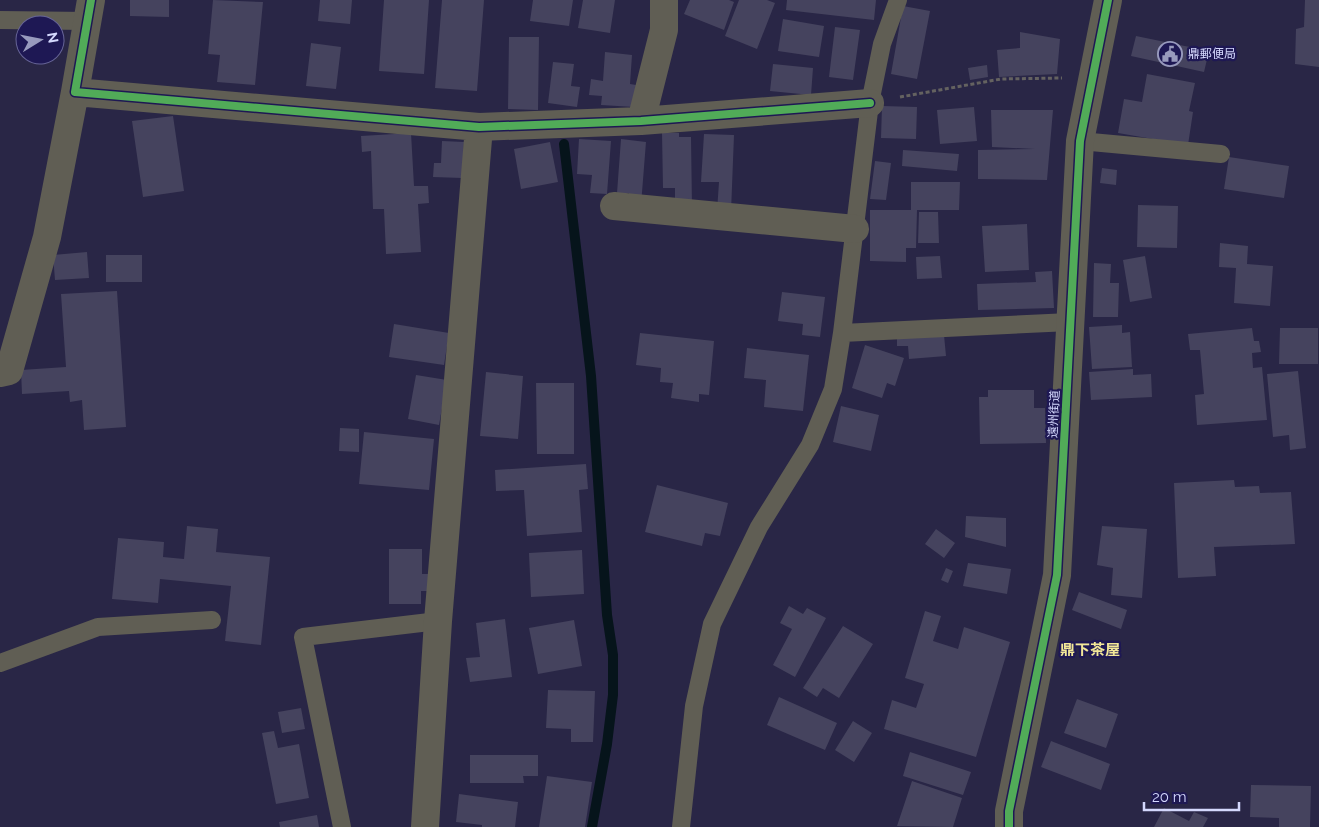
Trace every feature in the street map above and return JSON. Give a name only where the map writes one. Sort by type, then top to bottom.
[{"type":"street","points":[[641,121],[664,30],[664,0]]},
{"type":"street","name":"遠州街道","points":[[1009,827],[1009,811],[1057,575],[1080,141],[1108,0]]},
{"type":"street","points":[[0,373],[9,371],[47,237],[90,11]]},
{"type":"street","points":[[75,92],[480,127],[641,121],[870,103]]},
{"type":"street","points":[[425,827],[438,621],[480,127]]},
{"type":"street","points":[[614,206],[855,229]]},
{"type":"lane","points":[[681,827],[694,706],[712,624],[759,528],[810,445],[833,389],[842,333],[870,103],[882,44],[898,0]]},
{"type":"lane","points":[[0,20],[90,11]]},
{"type":"lane","points":[[1080,141],[1221,154]]},
{"type":"lane","points":[[842,333],[1070,322]]},
{"type":"lane","points":[[0,663],[98,627],[212,620]]},
{"type":"lane","points":[[342,827],[303,637],[438,621]]},
{"type":"path","points":[[870,103],[1001,79],[1093,79]]},
{"type":"building","points":[[130,0],[169,0],[169,17],[130,16]]},
{"type":"building","points":[[213,0],[263,2],[255,85],[217,82],[220,55],[208,54]]},
{"type":"building","points":[[320,0],[352,0],[350,24],[318,21]]},
{"type":"building","points":[[384,0],[429,0],[424,74],[379,71]]},
{"type":"building","points":[[442,0],[484,0],[477,91],[435,88]]},
{"type":"building","points":[[533,0],[573,0],[569,26],[530,21]]},
{"type":"building","points":[[583,0],[615,0],[610,33],[578,28]]},
{"type":"building","points":[[690,0],[729,0],[734,2],[724,30],[684,14]]},
{"type":"building","points":[[739,0],[767,0],[775,3],[757,49],[725,36]]},
{"type":"building","points":[[787,0],[876,0],[874,20],[786,10]]},
{"type":"building","points":[[1305,0],[1319,0],[1319,67],[1295,64],[1296,29],[1304,27]]},
{"type":"building","points":[[903,6],[930,11],[917,79],[891,74]]},
{"type":"building","points":[[783,19],[824,26],[819,57],[778,51]]},
{"type":"building","points":[[835,27],[860,30],[853,80],[829,77]]},
{"type":"building","points":[[1020,32],[1060,39],[1057,74],[999,77],[997,50],[1020,48]]},
{"type":"building","name":"鼎郵便局","points":[[1136,36],[1209,51],[1204,72],[1131,56]]},
{"type":"building","points":[[509,37],[539,37],[538,110],[508,109]]},
{"type":"building","points":[[311,43],[341,47],[336,89],[306,86]]},
{"type":"building","points":[[605,52],[632,55],[630,84],[636,85],[634,107],[601,105],[602,96],[589,95],[591,79],[603,81]]},
{"type":"building","points":[[553,62],[574,64],[571,86],[580,87],[577,107],[548,103]]},
{"type":"building","points":[[773,64],[813,68],[811,95],[770,91]]},
{"type":"building","points":[[987,65],[988,77],[970,80],[968,68]]},
{"type":"building","points":[[1147,74],[1195,83],[1189,111],[1193,112],[1188,145],[1118,133],[1124,99],[1142,102]]},
{"type":"building","points":[[882,106],[917,107],[916,139],[881,138]]},
{"type":"building","points":[[974,107],[977,141],[940,144],[937,110]]},
{"type":"building","points":[[991,110],[1053,110],[1047,180],[978,179],[978,150],[1035,149],[992,147]]},
{"type":"building","points":[[173,116],[184,191],[143,197],[132,121]]},
{"type":"building","points":[[411,133],[414,186],[428,186],[429,203],[418,204],[421,252],[386,254],[384,209],[373,209],[371,151],[362,152],[361,136]]},
{"type":"building","points":[[662,133],[679,133],[679,137],[691,137],[692,208],[675,208],[675,188],[663,188]]},
{"type":"building","points":[[704,134],[734,135],[731,212],[717,211],[719,182],[701,182]]},
{"type":"building","points":[[579,139],[611,141],[607,194],[590,193],[592,175],[577,174]]},
{"type":"building","points":[[621,139],[646,142],[641,205],[629,204],[629,193],[617,193]]},
{"type":"building","points":[[442,141],[464,142],[462,178],[433,177],[434,163],[441,163]]},
{"type":"building","points":[[550,142],[558,182],[521,189],[514,149]]},
{"type":"building","points":[[903,150],[959,154],[957,171],[902,166]]},
{"type":"building","points":[[1229,157],[1289,166],[1284,198],[1224,189]]},
{"type":"building","points":[[875,161],[891,163],[886,200],[870,199]]},
{"type":"building","points":[[1102,168],[1117,170],[1116,185],[1100,183]]},
{"type":"building","points":[[911,182],[960,182],[959,210],[917,210],[916,248],[906,248],[906,262],[870,261],[870,210],[911,210]]},
{"type":"building","points":[[1138,205],[1178,206],[1177,248],[1137,247]]},
{"type":"building","points":[[919,212],[938,212],[939,243],[918,243]]},
{"type":"building","points":[[1027,224],[1029,270],[985,272],[982,226]]},
{"type":"building","points":[[1220,243],[1248,246],[1247,264],[1273,266],[1270,306],[1234,303],[1236,268],[1219,267]]},
{"type":"building","points":[[87,252],[89,278],[55,280],[53,255]]},
{"type":"building","points":[[106,255],[142,255],[142,282],[106,282]]},
{"type":"building","points":[[940,256],[942,278],[917,279],[916,257]]},
{"type":"building","points":[[1145,256],[1152,298],[1130,302],[1123,260]]},
{"type":"building","points":[[1094,263],[1111,264],[1110,283],[1119,283],[1118,317],[1093,317]]},
{"type":"building","points":[[1052,271],[1054,308],[978,310],[977,284],[1036,282],[1035,272]]},
{"type":"building","points":[[117,291],[126,427],[84,430],[82,400],[70,402],[69,391],[22,394],[21,370],[66,367],[61,294]]},
{"type":"building","points":[[782,292],[825,297],[820,337],[802,335],[803,324],[778,321]]},
{"type":"building","points":[[394,324],[449,333],[444,365],[389,357]]},
{"type":"building","points":[[1122,325],[1122,333],[1130,332],[1132,367],[1092,369],[1089,327]]},
{"type":"building","points":[[1252,328],[1254,341],[1259,341],[1261,352],[1252,353],[1253,368],[1262,367],[1267,420],[1197,425],[1195,395],[1204,394],[1200,350],[1190,350],[1188,334]]},
{"type":"building","points":[[1280,328],[1318,328],[1318,364],[1279,364]]},
{"type":"building","points":[[640,333],[714,341],[709,395],[699,394],[699,402],[671,398],[673,383],[660,382],[661,368],[636,365]]},
{"type":"building","points":[[944,335],[946,356],[909,359],[908,346],[897,346],[897,338]]},
{"type":"building","points":[[865,345],[904,358],[895,386],[887,383],[882,398],[852,388]]},
{"type":"building","points":[[747,348],[809,355],[803,411],[764,407],[766,380],[744,378]]},
{"type":"building","points":[[1133,369],[1133,375],[1151,374],[1152,397],[1091,400],[1089,372]]},
{"type":"building","points":[[1298,371],[1306,448],[1290,450],[1289,435],[1273,437],[1267,374]]},
{"type":"building","points":[[486,372],[523,376],[518,439],[480,436]]},
{"type":"building","points":[[416,375],[447,380],[439,425],[408,419]]},
{"type":"building","points":[[536,383],[574,383],[574,454],[537,454]]},
{"type":"building","points":[[988,390],[1034,390],[1034,408],[1045,408],[1046,443],[980,444],[979,397],[988,397]]},
{"type":"building","points":[[841,406],[879,415],[871,451],[833,442]]},
{"type":"building","points":[[340,428],[359,429],[359,452],[339,451]]},
{"type":"building","points":[[364,432],[434,439],[429,490],[359,484]]},
{"type":"building","points":[[586,464],[588,489],[579,490],[582,532],[527,536],[524,490],[496,491],[495,470]]},
{"type":"building","points":[[1234,480],[1235,487],[1259,486],[1260,493],[1291,492],[1295,544],[1214,547],[1216,576],[1178,578],[1174,483]]},
{"type":"building","points":[[657,485],[728,503],[720,536],[705,533],[702,546],[645,532]]},
{"type":"building","points":[[966,516],[1006,518],[1006,547],[965,537]]},
{"type":"building","points":[[187,526],[218,529],[216,552],[270,557],[261,645],[225,641],[231,586],[160,579],[158,603],[112,599],[118,538],[164,542],[163,557],[184,559]]},
{"type":"building","points":[[1102,526],[1147,529],[1142,598],[1111,595],[1113,568],[1097,565]]},
{"type":"building","points":[[936,529],[955,543],[944,558],[925,544]]},
{"type":"building","points":[[389,549],[422,549],[422,574],[433,574],[433,591],[421,591],[421,604],[389,604]]},
{"type":"building","points":[[582,550],[584,594],[531,597],[529,553]]},
{"type":"building","points":[[968,563],[1011,569],[1007,594],[963,586]]},
{"type":"building","points":[[946,568],[953,571],[948,583],[941,580]]},
{"type":"building","points":[[1079,592],[1127,610],[1121,629],[1072,610]]},
{"type":"building","points":[[789,606],[803,614],[807,608],[826,618],[795,677],[773,665],[792,629],[780,623]]},
{"type":"building","points":[[925,611],[941,616],[933,641],[958,649],[964,627],[1010,642],[976,757],[884,729],[892,700],[916,708],[924,684],[905,678]]},
{"type":"building","points":[[505,619],[512,677],[470,682],[466,658],[480,657],[476,623]]},
{"type":"building","points":[[574,620],[582,666],[538,674],[529,628]]},
{"type":"building","points":[[843,626],[873,644],[839,698],[823,688],[817,697],[803,688]]},
{"type":"building","points":[[548,690],[595,691],[593,742],[571,742],[571,729],[546,728]]},
{"type":"building","points":[[779,697],[837,723],[825,750],[767,725]]},
{"type":"building","points":[[1077,699],[1118,714],[1106,748],[1064,733]]},
{"type":"building","points":[[301,708],[305,729],[282,733],[278,712]]},
{"type":"building","points":[[853,721],[872,733],[854,762],[835,750]]},
{"type":"building","points":[[274,731],[278,748],[299,744],[309,798],[276,804],[262,733]]},
{"type":"building","points":[[1051,741],[1110,764],[1101,790],[1041,767]]},
{"type":"building","points":[[910,752],[971,772],[963,795],[903,776]]},
{"type":"building","points":[[470,755],[538,755],[538,776],[523,776],[524,783],[470,783]]},
{"type":"building","points":[[547,776],[592,782],[585,827],[539,827]]},
{"type":"building","points":[[912,781],[962,798],[953,827],[897,826]]},
{"type":"building","points":[[1251,785],[1311,786],[1310,827],[1279,827],[1279,818],[1250,817]]},
{"type":"building","points":[[459,794],[518,802],[515,827],[482,827],[482,825],[456,822]]},
{"type":"building","points":[[1164,808],[1189,821],[1194,812],[1208,818],[1203,827],[1154,827]]},
{"type":"building","points":[[317,815],[319,827],[280,827],[279,822]]},
{"type":"waterway","points":[[564,144],[591,376],[607,615],[613,655],[613,695],[607,744],[592,827]]},
{"type":"cycle path","points":[[91,0],[75,92],[479,127],[641,121],[870,103]]},
{"type":"cycle path","points":[[1009,827],[1009,811],[1057,575],[1080,141],[1108,0]]},
{"type":"place","name":"鼎郵便局","points":[[1170,54]]},
{"type":"district","name":"鼎下茶屋","points":[[1090,650]]}]
